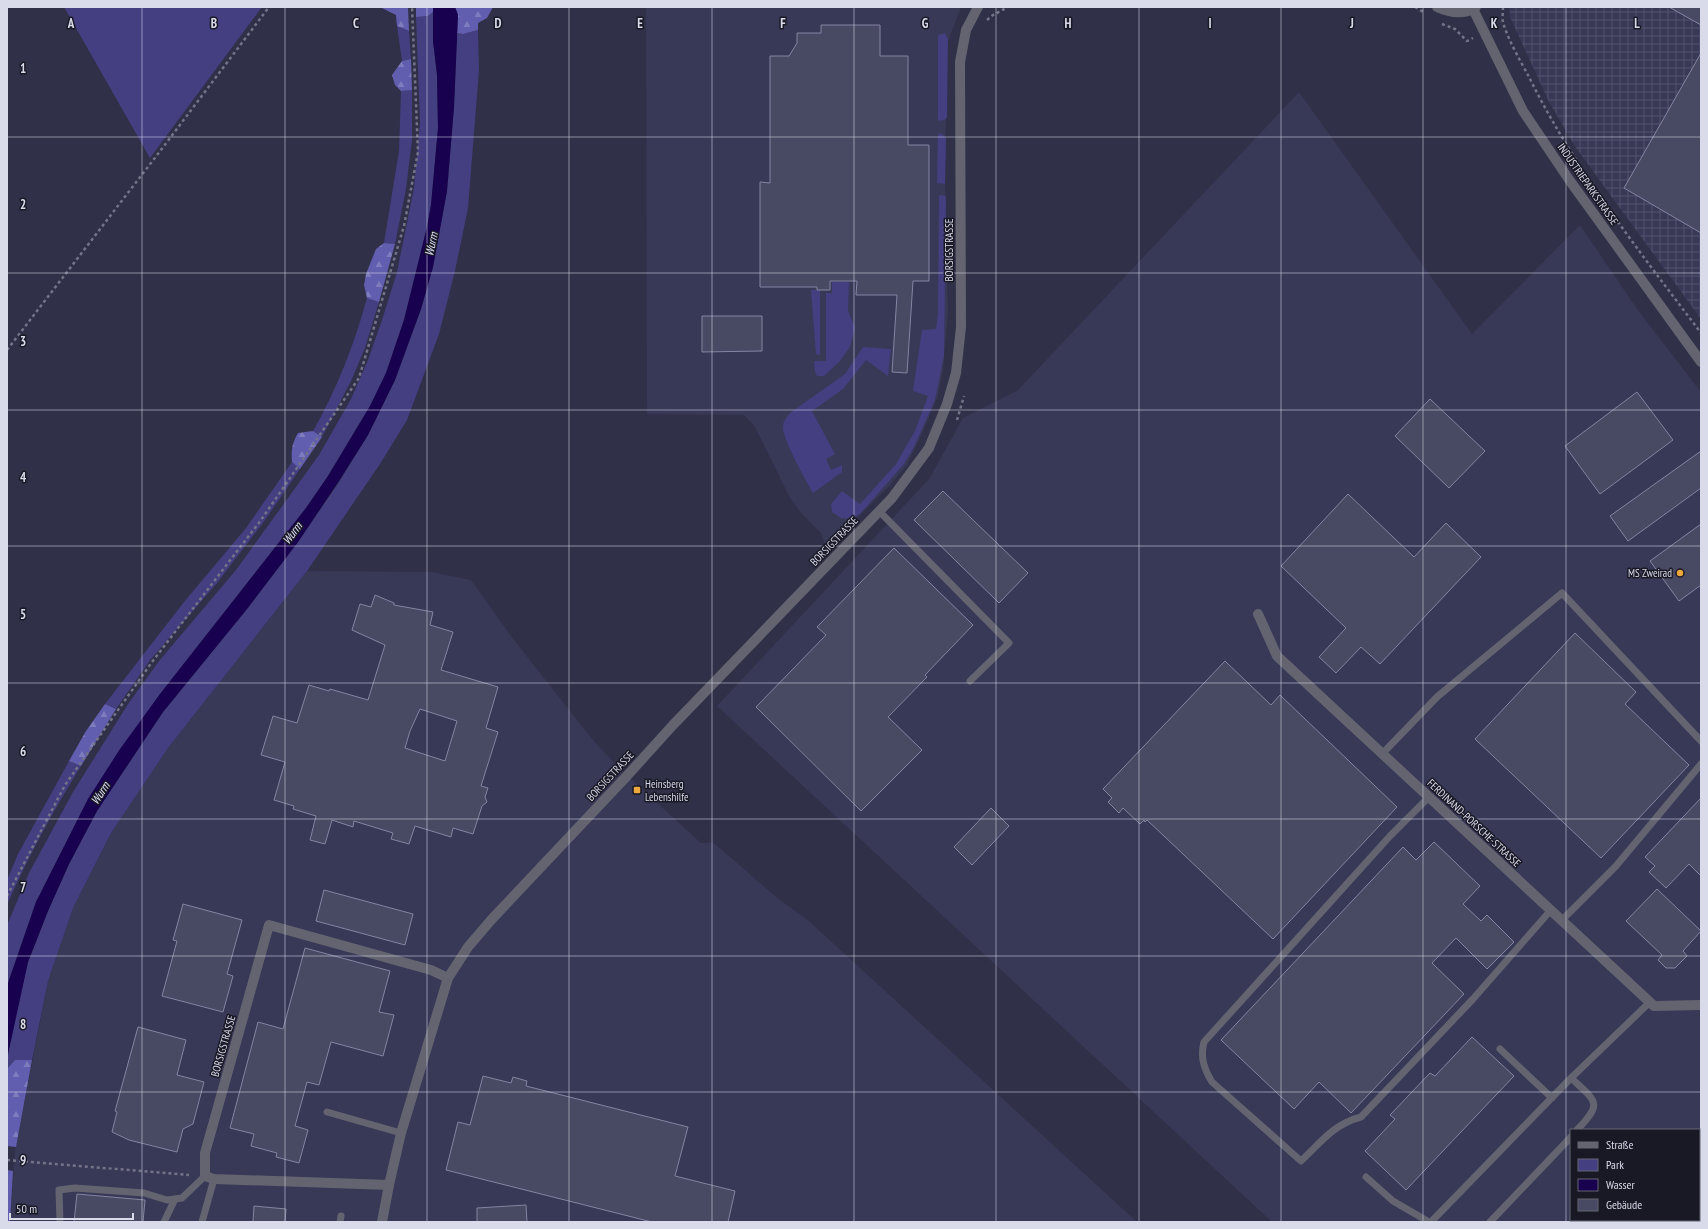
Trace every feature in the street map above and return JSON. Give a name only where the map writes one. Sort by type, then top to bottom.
[{"type":"street","name":"BORSIGSTRASSE","points":[[382,1222],[388,1185],[401,1134],[448,978],[468,947],[492,919],[673,725],[892,498],[929,448],[947,404],[956,373],[961,327],[960,62],[966,30],[978,7]]},
{"type":"street","name":"INDUSTRIEPARKSTRASSE","points":[[1438,7],[1449,12],[1461,13],[1474,8],[1523,111],[1570,181],[1701,362]]},
{"type":"street","name":"FERDINAND-PORSCHE-STRASSE","points":[[1258,614],[1277,656],[1650,1002]]},
{"type":"street","name":"BORSIGSTRASSE","points":[[210,1178],[205,1153],[269,925],[431,970],[448,978]]},
{"type":"street","points":[[1650,1002],[1654,1006],[1701,1005]]},
{"type":"street","points":[[210,1178],[388,1185]]},
{"type":"lane","points":[[879,511],[1009,643],[970,680]]},
{"type":"lane","points":[[1382,754],[1437,697],[1562,593],[1701,741]]},
{"type":"lane","points":[[1562,920],[1616,866],[1701,764]]},
{"type":"lane","points":[[1429,797],[1390,836],[1204,1042],[1201,1053],[1205,1072],[1212,1082],[1301,1161],[1338,1126],[1361,1117],[1472,999],[1551,910]]},
{"type":"lane","points":[[1366,1177],[1393,1201],[1430,1222],[1572,1078],[1650,1002]]},
{"type":"lane","points":[[1500,1050],[1552,1098]]},
{"type":"lane","points":[[1572,1078],[1594,1102],[1595,1107],[1592,1115],[1578,1129]]},
{"type":"lane","points":[[327,1112],[401,1134]]},
{"type":"lane","points":[[1490,1222],[1570,1138]]},
{"type":"lane","points":[[60,1222],[59,1190],[75,1188],[144,1193],[167,1200],[182,1198],[210,1178]]},
{"type":"lane","points":[[202,1222],[210,1178]]},
{"type":"lane","points":[[164,1222],[175,1199]]},
{"type":"path","points":[[7,350],[160,152],[269,7]]},
{"type":"path","points":[[7,896],[65,785],[152,662],[261,520],[359,378],[404,226],[418,152],[412,7]]},
{"type":"path","points":[[982,24],[993,15],[1008,7]]},
{"type":"path","points":[[1503,7],[1503,22],[1521,62],[1543,106],[1570,151],[1612,214],[1701,333]]},
{"type":"path","points":[[955,424],[963,405],[966,391]]},
{"type":"path","points":[[7,1160],[210,1178]]},
{"type":"shaded area","points":[[646,7],[961,7],[947,44],[945,184],[948,312],[943,370],[938,396],[906,466],[890,485],[824,551],[824,541],[821,533],[803,515],[790,498],[755,427],[744,415],[647,414]]},
{"type":"shaded area","points":[[1509,7],[1701,7],[1701,319],[1576,148],[1549,102],[1510,17]]},
{"type":"shaded area","points":[[1299,92],[1472,334],[1580,225],[1640,313],[1701,392],[1701,1219],[1700,1129],[1570,1129],[1570,1221],[1650,1221],[1272,1222],[717,706],[929,479],[963,418],[1017,391]]},
{"type":"shaded area","points":[[307,571],[432,572],[471,580],[514,640],[593,740],[618,767],[701,843],[713,842],[775,896],[810,922],[1137,1222],[10,1222],[15,1151],[48,981],[73,908],[111,833],[168,748]]},
{"type":"green space","points":[[64,7],[262,7],[150,158]]},
{"type":"green space","points":[[380,7],[408,7],[409,31],[397,26],[396,15]]},
{"type":"green space","points":[[416,7],[433,7],[433,12],[428,16],[416,17]]},
{"type":"green space","points":[[455,7],[493,7],[487,18],[478,23],[478,30],[463,34],[457,33],[458,15]]},
{"type":"green space","points":[[433,12],[433,41],[437,75],[438,128],[431,205],[404,320],[386,373],[370,406],[328,476],[306,508],[160,694],[88,799],[36,902],[7,986],[7,925],[29,873],[73,792],[128,704],[159,661],[236,570],[319,455],[351,399],[368,360],[397,272],[414,188],[420,122],[416,17],[428,16]]},
{"type":"green space","points":[[397,26],[409,31],[411,59],[402,61]]},
{"type":"green space","points":[[478,30],[479,70],[468,208],[455,271],[439,334],[407,420],[380,464],[307,571],[168,748],[111,833],[73,908],[48,981],[32,1060],[15,1060],[7,1069],[7,1059],[11,1037],[28,962],[48,911],[69,864],[97,811],[163,712],[247,609],[298,542],[339,482],[368,435],[395,380],[421,309],[433,267],[447,191],[454,107],[457,33],[463,34]]},
{"type":"green space","points":[[945,33],[948,39],[947,116],[946,119],[941,121],[938,120],[938,35]]},
{"type":"green space","points":[[411,59],[412,90],[401,91],[395,85],[392,75],[402,61]]},
{"type":"green space","points":[[412,90],[412,140],[406,189],[395,244],[384,243],[399,151],[401,91]]},
{"type":"green space","points":[[938,133],[942,134],[946,138],[945,184],[937,183]]},
{"type":"green space","points":[[939,195],[946,196],[944,356],[935,400],[914,447],[904,464],[860,514],[852,519],[841,518],[832,512],[831,504],[842,491],[860,504],[896,464],[915,431],[928,396],[913,391],[922,330],[936,329],[938,314]]},
{"type":"green space","points":[[384,243],[395,244],[379,302],[367,298],[364,285],[366,274],[376,249]]},
{"type":"green space","points":[[832,282],[849,282],[848,311],[855,327],[850,347],[840,361],[824,376],[817,376],[814,361],[826,361],[826,293],[832,293]]},
{"type":"green space","points":[[811,290],[820,290],[820,355],[816,354]]},
{"type":"green space","points":[[367,298],[379,302],[365,348],[351,381],[322,437],[313,431],[330,399],[344,366]]},
{"type":"green space","points":[[863,347],[891,349],[888,376],[866,360],[843,389],[812,411],[835,454],[826,459],[831,470],[842,465],[842,472],[813,493],[786,440],[783,427],[785,420],[790,413],[845,374]]},
{"type":"green space","points":[[313,431],[322,437],[300,469],[292,462],[293,444],[298,433]]},
{"type":"green space","points":[[292,462],[300,469],[265,520],[217,583],[151,659],[116,709],[105,704],[184,602],[246,528]]},
{"type":"green space","points":[[105,704],[116,709],[81,766],[69,761],[86,731]]},
{"type":"green space","points":[[69,761],[81,766],[41,834],[7,905],[7,880],[18,854]]},
{"type":"green space","points":[[15,1060],[32,1060],[16,1147],[7,1146],[7,1069]]},
{"type":"green space","points":[[7,1170],[13,1171],[10,1222],[7,1222]]},
{"type":"water","name":"Wurm","points":[[433,7],[455,7],[458,15],[454,107],[447,191],[433,267],[421,309],[395,380],[368,435],[298,542],[247,609],[163,712],[97,811],[69,864],[48,911],[28,962],[7,1059],[7,986],[36,902],[88,799],[120,749],[160,694],[306,508],[328,476],[370,406],[386,373],[404,320],[431,205],[438,128],[437,75],[433,41]]},
{"type":"building","points":[[1669,7],[1701,7],[1701,25]]},
{"type":"building","points":[[821,25],[880,25],[880,56],[908,56],[908,145],[929,145],[929,281],[913,281],[907,373],[892,372],[897,295],[856,295],[857,281],[830,281],[830,290],[817,290],[817,287],[760,287],[760,182],[770,183],[770,56],[789,56],[797,43],[797,33],[821,33]]},
{"type":"building","points":[[1701,53],[1701,233],[1624,188]]},
{"type":"building","points":[[702,316],[762,316],[762,351],[702,352]]},
{"type":"building","points":[[1637,392],[1673,440],[1600,494],[1565,446]]},
{"type":"building","points":[[1430,399],[1485,451],[1449,488],[1395,436]]},
{"type":"building","points":[[1701,451],[1701,488],[1628,541],[1610,516]]},
{"type":"building","points":[[943,491],[1028,573],[999,603],[914,520]]},
{"type":"building","points":[[1348,494],[1414,557],[1446,523],[1481,557],[1380,664],[1361,647],[1336,673],[1319,657],[1346,628],[1281,566]]},
{"type":"building","name":"MS Zweirad","points":[[1701,524],[1701,585],[1679,601],[1650,561]]},
{"type":"building","points":[[894,548],[973,625],[925,675],[927,677],[888,717],[922,750],[861,811],[756,707],[826,635],[817,627]]},
{"type":"building","points":[[375,595],[394,603],[394,605],[433,612],[430,625],[453,632],[441,670],[498,687],[486,728],[498,732],[481,786],[488,788],[485,797],[487,802],[482,806],[473,834],[453,828],[451,837],[415,826],[409,844],[391,839],[393,833],[354,821],[353,827],[332,820],[325,844],[310,840],[316,816],[293,809],[294,806],[274,800],[285,762],[261,755],[273,716],[297,723],[309,685],[329,691],[330,689],[368,700],[385,645],[352,630],[360,604],[371,607]],"holes":[[[420,709],[457,721],[445,761],[405,748],[410,731]]]},
{"type":"building","points":[[1575,633],[1636,692],[1625,704],[1689,765],[1601,858],[1475,739]]},
{"type":"building","points":[[1225,661],[1271,705],[1280,695],[1397,807],[1273,939],[1147,820],[1145,822],[1144,820],[1140,824],[1123,808],[1119,813],[1108,802],[1112,798],[1103,789]]},
{"type":"building","points":[[1701,798],[1701,876],[1689,864],[1666,888],[1649,872],[1655,866],[1645,857]]},
{"type":"building","points":[[991,808],[1009,826],[972,865],[954,847]]},
{"type":"building","points":[[1434,842],[1480,886],[1463,904],[1481,921],[1487,915],[1514,942],[1487,969],[1456,938],[1432,963],[1464,994],[1351,1113],[1319,1082],[1294,1109],[1221,1040],[1403,847],[1416,860]]},
{"type":"building","points":[[1657,889],[1701,931],[1683,951],[1687,956],[1675,968],[1666,968],[1658,960],[1662,955],[1626,921]]},
{"type":"building","points":[[324,890],[413,914],[405,945],[316,921]]},
{"type":"building","points":[[183,904],[242,920],[227,974],[233,976],[223,1012],[162,996],[177,941],[173,940]]},
{"type":"building","points":[[305,948],[390,971],[379,1012],[394,1015],[383,1056],[331,1042],[319,1085],[307,1082],[295,1126],[308,1130],[299,1163],[276,1157],[277,1153],[251,1146],[254,1134],[230,1128],[258,1022],[283,1029]]},
{"type":"building","points":[[138,1027],[186,1040],[177,1075],[204,1082],[193,1124],[183,1129],[177,1152],[129,1140],[112,1132],[117,1112],[115,1111]]},
{"type":"building","points":[[1472,1037],[1514,1076],[1406,1190],[1365,1151],[1395,1119],[1390,1115],[1430,1073],[1435,1076]]},
{"type":"building","points":[[483,1076],[511,1083],[513,1077],[527,1081],[526,1086],[688,1127],[675,1176],[735,1191],[728,1222],[652,1222],[446,1170],[458,1122],[470,1125]]},
{"type":"building","points":[[77,1194],[145,1200],[143,1222],[74,1222]]},
{"type":"building","points":[[526,1205],[527,1222],[477,1222],[477,1208]]},
{"type":"building","points":[[254,1206],[286,1209],[285,1222],[253,1222]]},
{"type":"place","name":"MS Zweirad","points":[[1680,573]]},
{"type":"place","name":"Heinsberg Lebenshilfe","points":[[637,790]]}]
